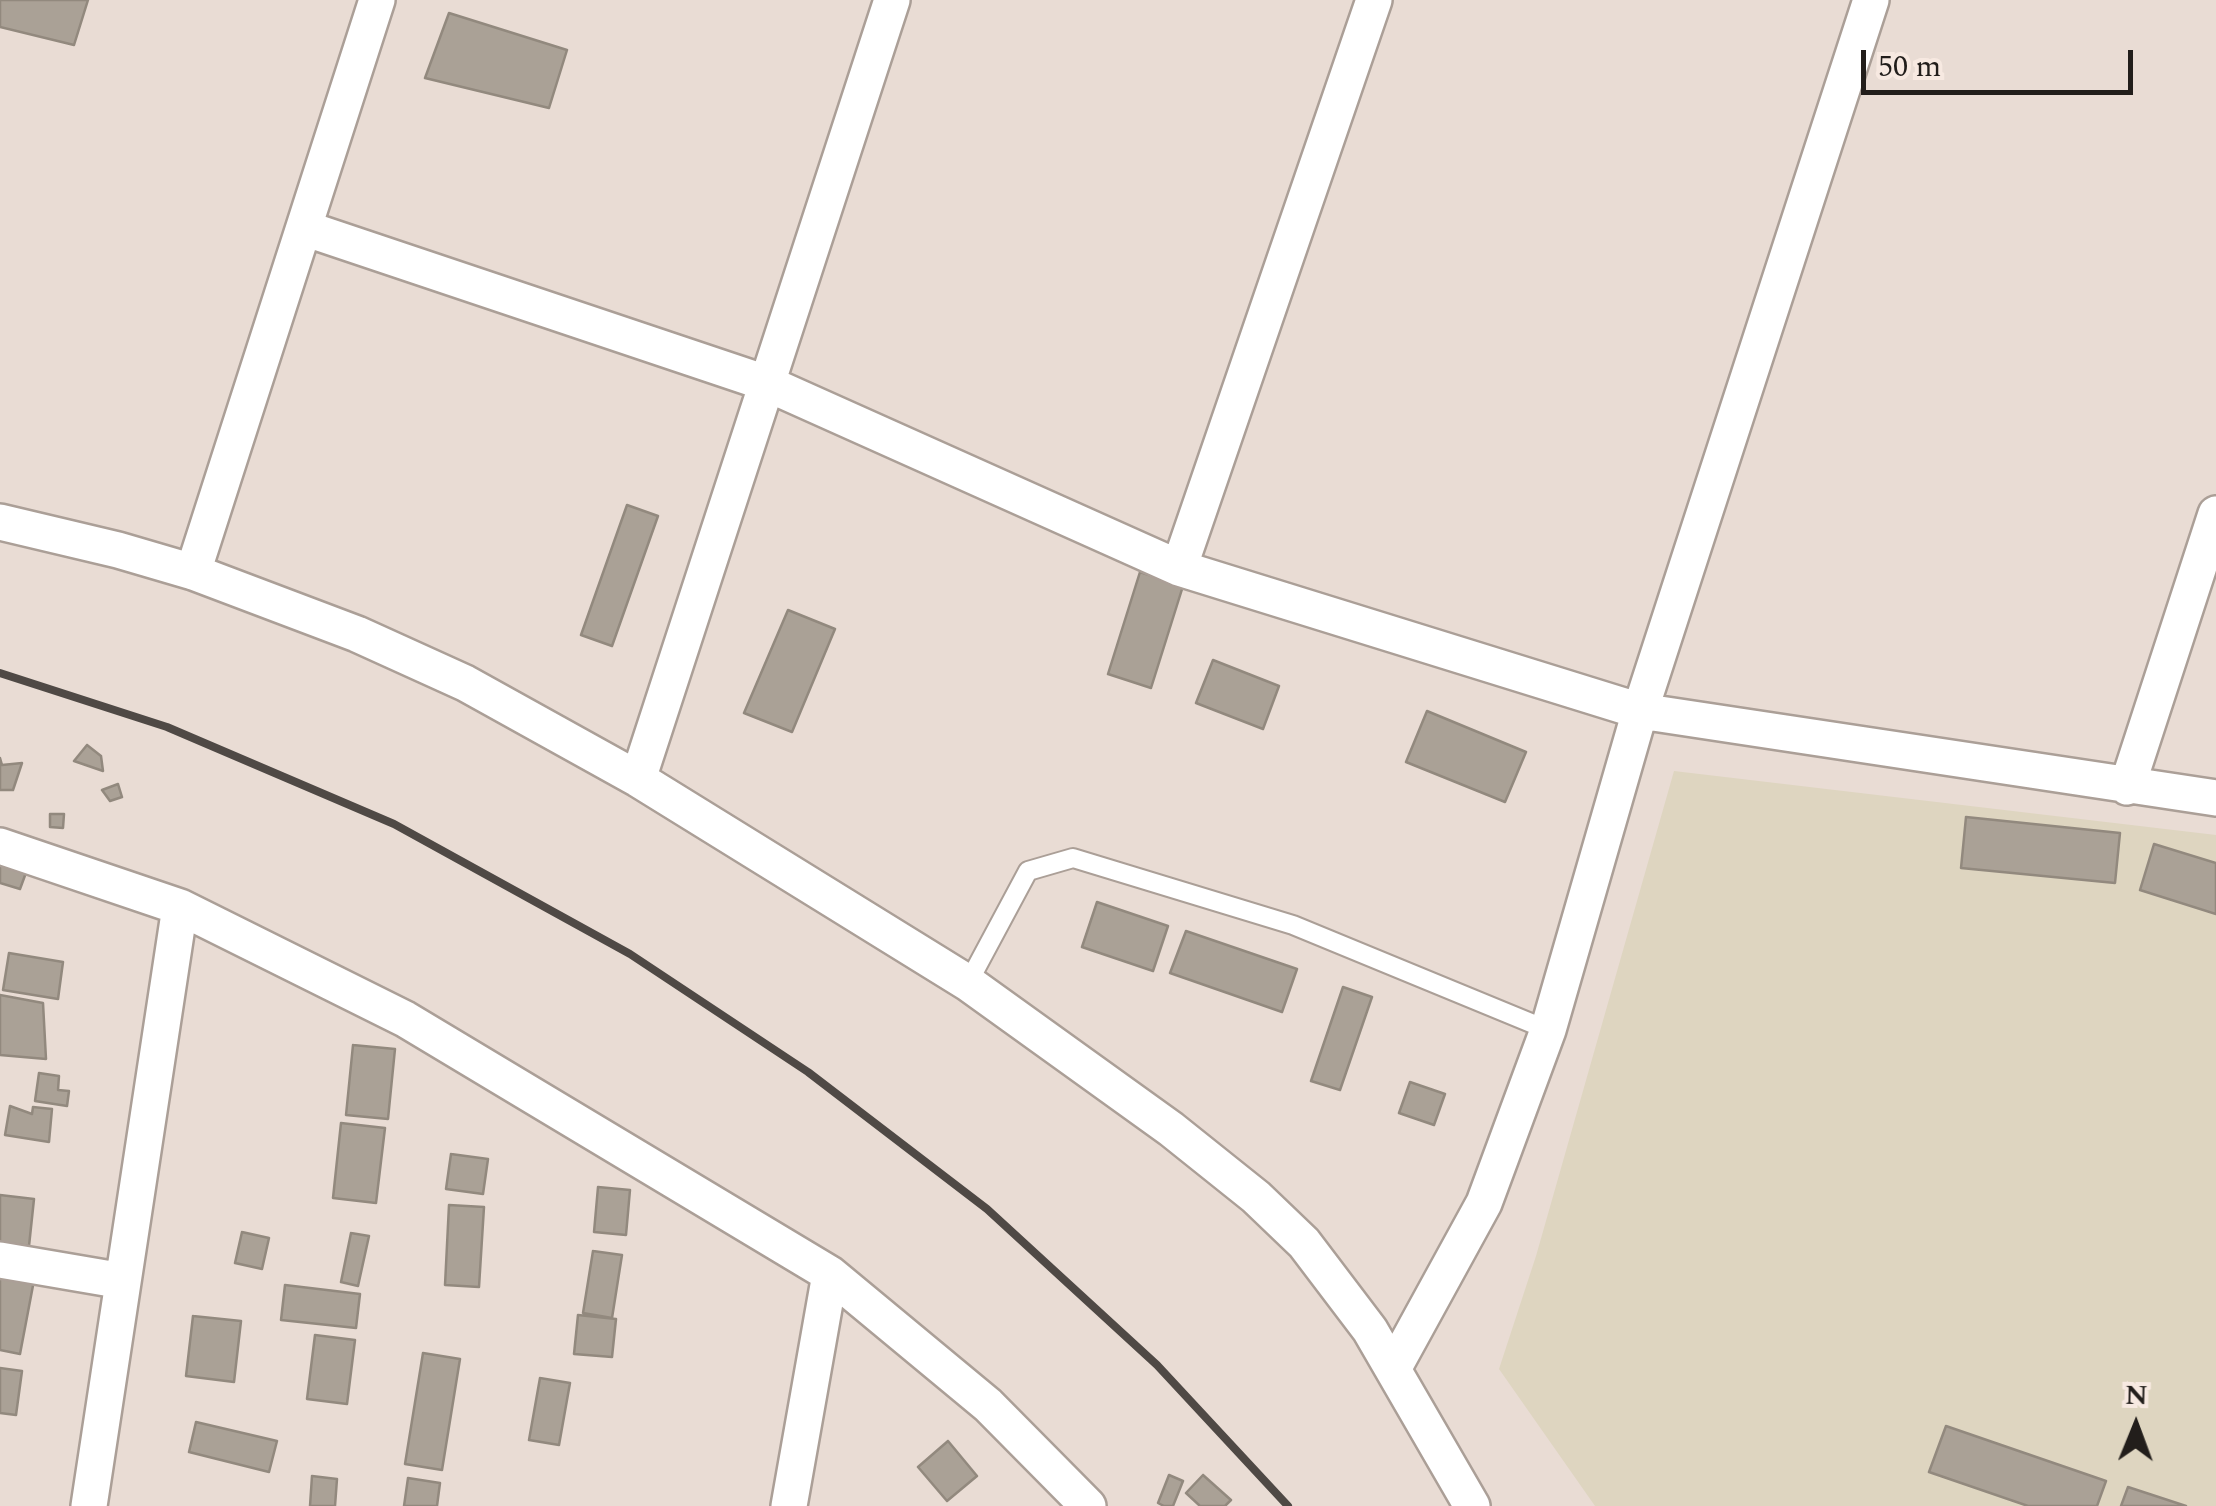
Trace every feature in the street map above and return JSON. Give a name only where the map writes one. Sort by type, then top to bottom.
[{"type":"street","points":[[192,572],[377,0]]},
{"type":"street","points":[[638,779],[892,0]]},
{"type":"street","points":[[1179,568],[1374,0]]},
{"type":"street","points":[[1393,1369],[1484,1203],[1548,1030],[1640,710],[1871,0]]},
{"type":"street","points":[[304,228],[766,382],[1179,568],[1640,710],[2216,798]]},
{"type":"street","points":[[2127,787],[2216,514]]},
{"type":"street","points":[[0,522],[192,572],[357,634],[466,684],[638,779],[968,983],[1171,1129],[1256,1197],[1304,1242],[1370,1330],[1472,1506]]},
{"type":"street","points":[[0,846],[180,906],[405,1019],[830,1274],[988,1405],[1088,1506]]},
{"type":"street","points":[[89,1506],[180,906]]},
{"type":"street","points":[[0,1260],[124,1281]]},
{"type":"street","points":[[789,1506],[830,1274]]},
{"type":"lane","points":[[968,983],[1028,871],[1073,858],[1292,925],[1548,1030]]},
{"type":"shaded area","points":[[1674,771],[2216,835],[2216,1506],[1595,1506],[1499,1369],[1536,1256]]},
{"type":"building","points":[[0,0],[88,0],[74,45],[0,27]]},
{"type":"building","points":[[449,13],[567,50],[549,108],[425,78]]},
{"type":"building","points":[[627,505],[658,516],[612,646],[581,635]]},
{"type":"building","points":[[1140,572],[1183,586],[1151,688],[1108,674]]},
{"type":"building","points":[[788,610],[835,629],[792,732],[744,713]]},
{"type":"building","points":[[1213,660],[1279,686],[1263,729],[1196,703]]},
{"type":"building","points":[[1427,711],[1526,752],[1505,802],[1406,762]]},
{"type":"building","points":[[87,745],[101,756],[103,771],[74,761]]},
{"type":"building","points":[[0,758],[2,765],[22,763],[13,790],[0,790]]},
{"type":"building","points":[[118,784],[122,797],[110,801],[102,790]]},
{"type":"building","points":[[50,814],[64,814],[63,828],[50,827]]},
{"type":"building","points":[[1966,817],[2120,833],[2115,883],[1961,868]]},
{"type":"building","points":[[2154,844],[2216,863],[2216,914],[2140,890]]},
{"type":"building","points":[[0,861],[27,870],[20,889],[0,883]]},
{"type":"building","points":[[1097,902],[1168,926],[1153,971],[1082,947]]},
{"type":"building","points":[[1186,931],[1297,969],[1282,1012],[1170,973]]},
{"type":"building","points":[[9,953],[63,962],[58,999],[3,990]]},
{"type":"building","points":[[1343,987],[1372,997],[1340,1090],[1311,1081]]},
{"type":"building","points":[[0,995],[43,1003],[46,1059],[0,1055]]},
{"type":"building","points":[[353,1045],[395,1049],[388,1119],[346,1115]]},
{"type":"building","points":[[39,1073],[59,1076],[58,1090],[69,1091],[67,1106],[35,1101]]},
{"type":"building","points":[[1410,1082],[1445,1094],[1434,1125],[1399,1113]]},
{"type":"building","points":[[10,1106],[32,1114],[33,1107],[52,1109],[49,1142],[5,1135]]},
{"type":"building","points":[[341,1123],[385,1128],[376,1203],[333,1198]]},
{"type":"building","points":[[451,1154],[488,1159],[483,1194],[446,1189]]},
{"type":"building","points":[[598,1187],[630,1190],[626,1235],[594,1232]]},
{"type":"building","points":[[0,1195],[34,1199],[29,1246],[0,1242]]},
{"type":"building","points":[[449,1205],[484,1207],[479,1287],[445,1285]]},
{"type":"building","points":[[242,1232],[269,1238],[262,1269],[235,1263]]},
{"type":"building","points":[[351,1233],[369,1236],[358,1286],[341,1282]]},
{"type":"building","points":[[593,1251],[622,1255],[612,1318],[583,1313]]},
{"type":"building","points":[[0,1269],[35,1275],[20,1354],[0,1350]]},
{"type":"building","points":[[285,1285],[360,1294],[356,1328],[281,1320]]},
{"type":"building","points":[[578,1315],[616,1319],[612,1357],[574,1354]]},
{"type":"building","points":[[193,1316],[241,1321],[234,1382],[186,1376]]},
{"type":"building","points":[[315,1335],[355,1340],[347,1404],[307,1399]]},
{"type":"building","points":[[423,1353],[460,1359],[442,1470],[405,1464]]},
{"type":"building","points":[[0,1368],[22,1371],[16,1415],[0,1413]]},
{"type":"building","points":[[540,1378],[570,1383],[559,1445],[529,1440]]},
{"type":"building","points":[[196,1422],[277,1441],[269,1472],[189,1452]]},
{"type":"building","points":[[1946,1426],[2106,1481],[2097,1506],[2028,1506],[1929,1472]]},
{"type":"building","points":[[948,1441],[977,1476],[947,1501],[918,1467]]},
{"type":"building","points":[[1169,1475],[1183,1481],[1173,1506],[1164,1506],[1158,1503]]},
{"type":"building","points":[[1203,1475],[1231,1500],[1225,1506],[1200,1506],[1186,1493]]},
{"type":"building","points":[[312,1476],[337,1479],[335,1506],[310,1506]]},
{"type":"building","points":[[408,1478],[440,1483],[437,1506],[404,1506]]},
{"type":"building","points":[[2128,1487],[2186,1506],[2121,1506]]},
{"type":"railway","points":[[0,673],[167,727],[394,824],[630,954],[808,1072],[987,1209],[1157,1365],[1288,1506]]}]
